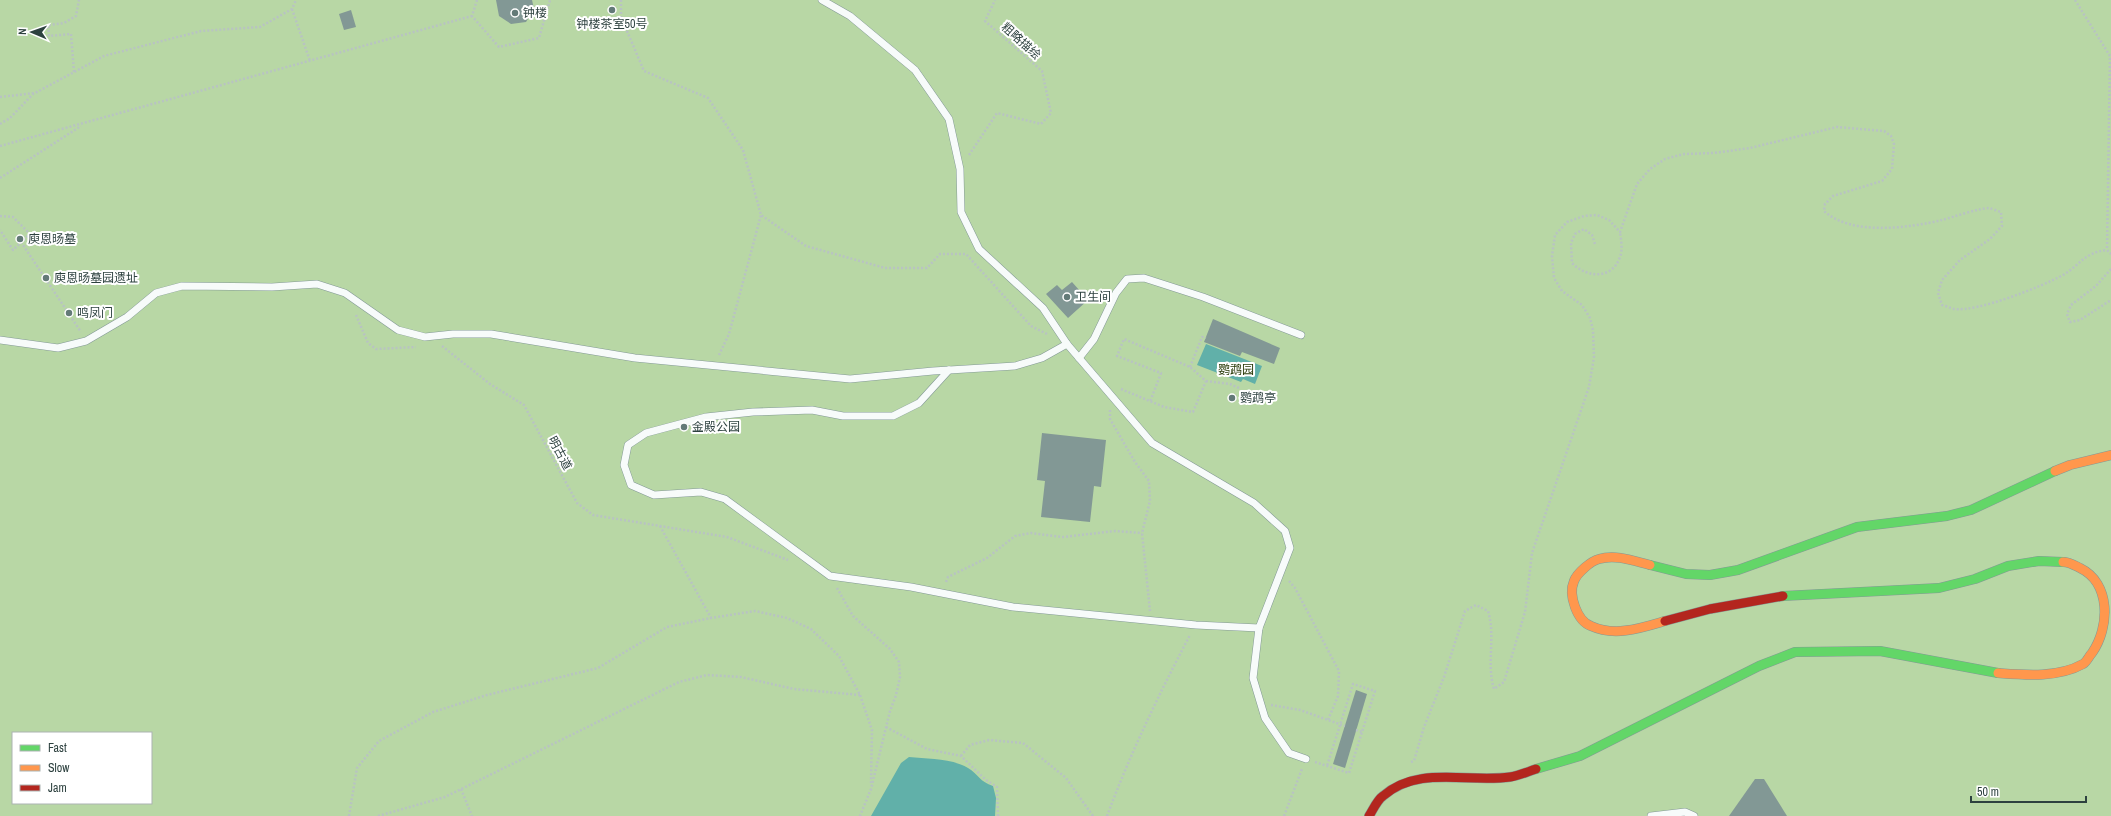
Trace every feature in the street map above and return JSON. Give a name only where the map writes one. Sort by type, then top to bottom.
[{"type":"street","points":[[1369,816],[1382,796],[1406,782],[1436,776],[1471,778],[1510,777],[1580,756],[1759,666],[1795,652],[1834,650],[1880,651],[1990,672],[2025,675],[2059,673],[2084,664],[2099,643],[2106,615],[2103,590],[2087,571],[2067,562],[2039,561],[2008,566],[1975,579],[1939,588],[1772,597],[1710,609],[1633,630],[1606,632],[1589,626],[1578,615],[1572,597],[1574,581],[1584,569],[1598,559],[1618,557],[1686,574],[1710,575],[1738,570],[1856,527],[1947,516],[1971,510],[2039,477],[2070,465],[2111,455]]},
{"type":"lane","points":[[822,0],[850,16],[915,70],[949,119],[960,169],[961,212],[979,249],[1043,308],[1067,344],[1106,392],[1152,443],[1254,503],[1285,531],[1290,548],[1259,628],[1253,678],[1265,718],[1289,754],[1306,759]]},
{"type":"lane","points":[[1079,358],[1094,339],[1116,293],[1127,279],[1144,278],[1203,297],[1301,335]]},
{"type":"lane","points":[[0,340],[58,348],[86,341],[127,317],[156,293],[182,286],[272,287],[317,284],[345,293],[398,330],[425,338],[453,334],[492,334],[635,358],[850,379],[1015,366],[1042,358],[1067,344]]},
{"type":"lane","points":[[949,370],[919,403],[893,416],[843,416],[812,410],[753,412],[706,417],[646,433],[628,445],[624,464],[631,485],[654,495],[701,492],[725,499],[830,576],[941,593],[1013,607],[1196,625],[1259,628]]},
{"type":"lane","points":[[1651,816],[1685,812],[1694,816]]},
{"type":"path","points":[[74,72],[71,34],[49,36],[48,25],[64,23],[76,16],[79,0]]},
{"type":"path","points":[[0,124],[10,118],[34,93],[104,56],[201,31],[260,27],[292,9],[296,0]]},
{"type":"path","points":[[472,16],[477,0]]},
{"type":"path","points":[[472,16],[499,47],[539,38],[550,0]]},
{"type":"path","points":[[622,0],[621,17],[644,71],[708,98],[743,150],[761,215],[729,334],[714,365]]},
{"type":"path","name":"粗略描绘","points":[[960,169],[997,113],[1041,124],[1051,113],[1042,71],[985,21],[994,0]]},
{"type":"path","points":[[2075,0],[2110,56],[2107,250],[2111,254]]},
{"type":"path","points":[[292,9],[310,61]]},
{"type":"path","points":[[0,146],[472,16]]},
{"type":"path","points":[[0,97],[34,93]]},
{"type":"path","points":[[0,178],[83,124]]},
{"type":"path","points":[[1595,244],[1592,235],[1584,229],[1575,234],[1571,243],[1572,263],[1579,270],[1588,275],[1607,272],[1615,266],[1620,257],[1622,247],[1620,232],[1637,184],[1650,169],[1665,159],[1677,156],[1750,148],[1837,127],[1884,131],[1891,136],[1894,144],[1892,169],[1882,181],[1833,196],[1824,204],[1824,211],[1833,219],[1856,226],[1880,228],[1928,223],[1988,208],[2001,212],[2002,226],[1990,240],[1960,260],[1942,280],[1938,293],[1942,305],[1954,309],[1985,305],[2037,288],[2064,275],[2094,251],[2107,250]]},
{"type":"path","points":[[761,215],[806,246],[885,268],[927,268],[940,254],[966,254],[1031,326]]},
{"type":"path","points":[[0,216],[13,217],[30,234],[13,250],[0,230]]},
{"type":"path","points":[[1408,764],[1414,761],[1424,727],[1444,677],[1464,611],[1476,606],[1488,612],[1492,625],[1490,677],[1494,689],[1504,682],[1525,612],[1532,553],[1588,388],[1594,357],[1593,330],[1590,318],[1582,305],[1562,291],[1554,278],[1552,256],[1556,235],[1567,222],[1584,216],[1597,216],[1609,220],[1620,232]]},
{"type":"path","points":[[21,242],[77,326]]},
{"type":"path","points":[[2111,269],[2096,286],[2071,306],[2067,314],[2070,322],[2080,320],[2111,300]]},
{"type":"path","points":[[354,312],[368,343],[376,349],[420,347]]},
{"type":"path","points":[[1190,367],[1202,337],[1206,338]]},
{"type":"path","points":[[1150,402],[1161,374],[1117,356],[1124,339],[1190,367],[1206,381],[1230,384],[1239,388]]},
{"type":"path","name":"明古道","points":[[434,346],[442,346],[490,384],[524,405],[577,503],[593,515],[727,537],[793,562]]},
{"type":"path","points":[[1106,392],[1121,389],[1164,407],[1193,412],[1206,381]]},
{"type":"path","points":[[1116,402],[1110,408],[1110,419],[1135,462],[1149,481],[1150,501],[1142,533],[1151,620]]},
{"type":"path","points":[[660,526],[711,618]]},
{"type":"path","points":[[941,593],[948,576],[987,558],[1015,536],[1031,533],[1063,537],[1115,531],[1142,533]]},
{"type":"path","points":[[1280,572],[1295,588],[1338,671],[1338,696],[1328,720]]},
{"type":"path","points":[[830,576],[853,616],[890,649],[899,662],[900,677],[896,695],[886,727],[871,789],[860,816]]},
{"type":"path","points":[[349,816],[356,768],[379,741],[433,712],[487,695],[598,668],[667,627],[755,611],[787,618],[811,629],[839,656],[860,695],[872,730],[871,789]]},
{"type":"path","points":[[1106,816],[1121,778],[1157,699],[1196,625]]},
{"type":"path","points":[[378,816],[445,796],[679,682],[707,675],[741,677],[794,689],[860,695]]},
{"type":"path","points":[[1284,816],[1306,759],[1327,766],[1349,773],[1375,692],[1353,684],[1327,766]]},
{"type":"path","points":[[1261,703],[1300,710],[1345,726]]},
{"type":"path","points":[[886,727],[926,748],[961,756],[986,780],[997,787],[998,816]]},
{"type":"path","points":[[1356,730],[1362,732]]},
{"type":"path","points":[[961,756],[970,745],[989,740],[1023,744],[1066,778],[1093,816]]},
{"type":"path","points":[[460,789],[472,816]]},
{"type":"green space","name":"金殿公园","points":[[0,0],[2111,0],[2111,816],[0,816]]},
{"type":"water","points":[[1206,344],[1262,366],[1255,384],[1243,379],[1241,382],[1197,365]]},
{"type":"water","points":[[909,757],[954,762],[971,770],[982,780],[993,786],[996,798],[995,816],[871,816],[901,763]]},
{"type":"building","name":"钟楼","points":[[496,0],[532,0],[534,9],[526,22],[511,24],[499,16]]},
{"type":"building","points":[[351,10],[356,27],[344,30],[339,14]]},
{"type":"building","name":"卫生间","points":[[1072,282],[1088,300],[1068,318],[1046,294],[1057,285],[1062,290]]},
{"type":"building","points":[[1213,319],[1280,348],[1274,364],[1242,352],[1240,356],[1204,342]]},
{"type":"building","points":[[1042,433],[1106,440],[1101,487],[1094,486],[1090,522],[1041,517],[1045,481],[1037,480]]},
{"type":"building","points":[[1356,690],[1367,694],[1345,768],[1333,764]]},
{"type":"building","points":[[1755,779],[1764,779],[1787,816],[1729,816]]},
{"type":"traffic: fast","points":[[1650,565],[1686,574],[1710,575],[1738,570],[1857,527],[1947,516],[1971,510],[2055,471]]},
{"type":"traffic: fast","points":[[1783,596],[1939,588],[1975,579],[2008,566],[2039,561],[2063,562]]},
{"type":"traffic: fast","points":[[1536,769],[1580,756],[1759,666],[1795,652],[1880,651],[1998,673]]},
{"type":"traffic: slow","points":[[2055,471],[2070,465],[2111,455]]},
{"type":"traffic: slow","points":[[1650,565],[1612,557],[1596,560],[1578,574],[1572,587],[1573,600],[1582,619],[1591,626],[1600,629],[1609,631],[1628,630],[1665,621]]},
{"type":"traffic: slow","points":[[1998,673],[2052,674],[2063,672],[2083,664],[2092,653],[2102,631],[2104,619],[2102,595],[2097,584],[2090,575],[2074,565],[2063,562]]},
{"type":"traffic: jam","points":[[1665,621],[1710,609],[1783,596]]},
{"type":"traffic: jam","points":[[1369,816],[1381,798],[1397,787],[1412,781],[1444,777],[1510,777],[1536,769]]},
{"type":"place","name":"钟楼茶室50号","points":[[612,10]]},
{"type":"place","name":"钟楼","points":[[515,13]]},
{"type":"place","name":"庾恩旸墓","points":[[20,239]]},
{"type":"place","name":"庾恩旸墓园遗址","points":[[46,278]]},
{"type":"place","name":"卫生间","points":[[1067,297]]},
{"type":"place","name":"鸣凤门","points":[[69,313]]},
{"type":"place","name":"鹦鹉亭","points":[[1232,398]]},
{"type":"place","name":"金殿公园","points":[[684,427]]},
{"type":"park label","name":"鹦鹉园","points":[[1236,370]]}]
